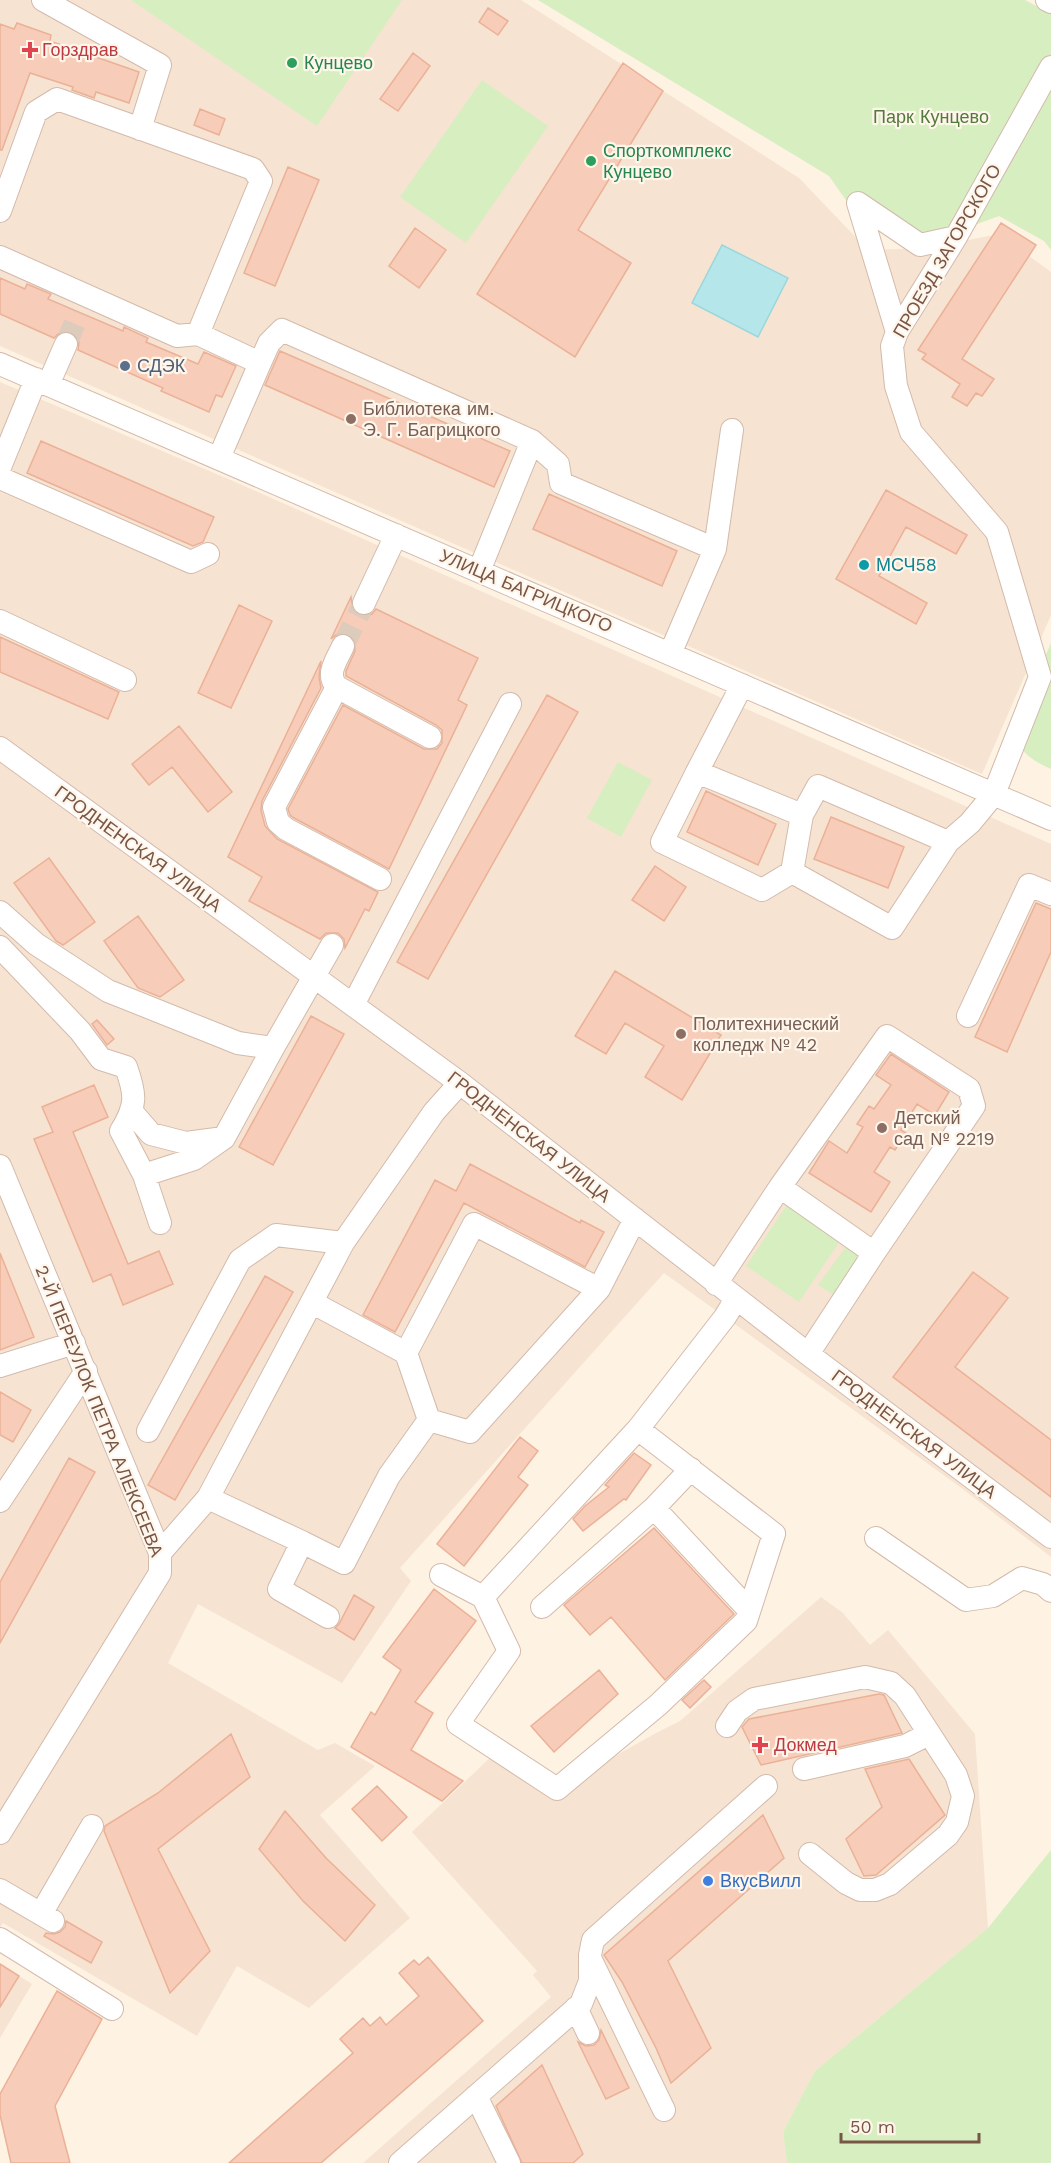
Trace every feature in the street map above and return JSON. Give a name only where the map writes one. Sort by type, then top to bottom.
[{"type":"street","points":[[42,0],[160,66],[140,129]]},
{"type":"street","points":[[1047,0],[1051,3]]},
{"type":"street","name":"ПРОЕЗД ЗАГОРСКОГО","points":[[792,872],[892,928],[948,842],[970,823],[994,794],[1040,677],[997,532],[911,432],[896,387],[892,346],[897,332],[956,237],[1051,67]]},
{"type":"street","points":[[0,211],[8,164],[36,112],[57,99],[254,169],[261,180],[198,334]]},
{"type":"street","points":[[897,332],[858,203],[920,244],[956,237]]},
{"type":"street","points":[[0,257],[83,304],[177,336],[198,334],[260,363]]},
{"type":"street","points":[[219,458],[269,343],[282,330],[532,441],[558,464],[561,483],[715,549]]},
{"type":"street","points":[[0,467],[42,382],[66,344]]},
{"type":"street","name":"УЛИЦА БАГРИЦКОГО","points":[[0,364],[1051,819]]},
{"type":"street","points":[[670,654],[715,549],[732,430]]},
{"type":"street","points":[[480,571],[532,441]]},
{"type":"street","points":[[0,478],[191,562],[208,554]]},
{"type":"street","points":[[364,603],[396,535]]},
{"type":"street","points":[[0,621],[125,680]]},
{"type":"street","points":[[343,646],[331,674],[337,687],[430,737]]},
{"type":"street","points":[[741,685],[662,842],[762,890],[792,872],[802,815],[818,786],[948,842]]},
{"type":"street","points":[[337,687],[274,807],[275,816],[286,829],[380,879]]},
{"type":"street","points":[[353,1005],[510,704]]},
{"type":"street","name":"ГРОДНЕНСКАЯ УЛИЦА","points":[[0,748],[460,1083],[716,1284],[1051,1537]]},
{"type":"street","points":[[697,772],[802,815]]},
{"type":"street","points":[[968,1016],[1029,885],[1051,894]]},
{"type":"street","points":[[0,912],[36,944],[108,991],[237,1044],[273,1048]]},
{"type":"street","points":[[144,1175],[194,1159],[224,1138],[332,945]]},
{"type":"street","points":[[0,946],[80,1031],[101,1059],[126,1067],[133,1087],[132,1112],[121,1131],[144,1175],[160,1223]]},
{"type":"street","points":[[716,1284],[780,1187],[887,1036],[969,1089],[974,1106],[808,1354]]},
{"type":"street","points":[[160,1553],[208,1498],[343,1243],[434,1112],[460,1083]]},
{"type":"street","points":[[132,1112],[151,1134],[186,1143],[224,1138]]},
{"type":"street","name":"2-Й ПЕРЕУЛОК ПЕТРА АЛЕКСЕЕВА","points":[[0,1833],[160,1573],[160,1553],[2,1174]]},
{"type":"street","points":[[780,1187],[874,1253]]},
{"type":"street","points":[[429,1420],[470,1432],[598,1289],[635,1219]]},
{"type":"street","points":[[406,1353],[474,1224],[598,1289]]},
{"type":"street","points":[[148,1431],[240,1260],[276,1235],[343,1243]]},
{"type":"street","points":[[483,1597],[638,1429],[725,1317],[736,1299]]},
{"type":"street","points":[[313,1303],[406,1353],[429,1420]]},
{"type":"street","points":[[0,1366],[74,1343]]},
{"type":"street","points":[[0,1501],[86,1371]]},
{"type":"street","points":[[208,1498],[344,1563],[389,1476],[429,1420]]},
{"type":"street","points":[[441,1575],[483,1597],[509,1651],[458,1724],[557,1790],[658,1705],[746,1621],[774,1534],[638,1429]]},
{"type":"street","points":[[542,1607],[654,1508],[691,1469]]},
{"type":"street","points":[[654,1508],[749,1610]]},
{"type":"street","points":[[876,1538],[966,1600],[993,1596],[1022,1578],[1043,1584],[1051,1591]]},
{"type":"street","points":[[302,1542],[279,1589],[328,1617]]},
{"type":"street","points":[[727,1726],[737,1711],[754,1699],[865,1677],[891,1683],[905,1696],[956,1775],[963,1796],[957,1822],[948,1835],[890,1884],[875,1890],[860,1890],[846,1883],[810,1854]]},
{"type":"street","points":[[804,1769],[904,1746],[929,1734]]},
{"type":"street","points":[[406,2161],[581,2004],[590,1981],[593,1940],[766,1786]]},
{"type":"street","points":[[0,1890],[47,1917],[92,1826]]},
{"type":"street","points":[[0,1939],[112,2009]]},
{"type":"street","points":[[590,1959],[664,2110]]},
{"type":"street","points":[[576,2008],[588,2033]]},
{"type":"street","points":[[476,2096],[508,2163]]},
{"type":"shaded area","points":[[0,0],[521,0],[799,178],[868,250],[928,248],[999,234],[1051,272],[1051,615],[982,774],[0,346]]},
{"type":"shaded area","points":[[0,382],[233,481],[1051,844],[1051,1557],[960,1487],[664,1273],[400,1568],[411,1581],[342,1683],[198,1604],[168,1663],[318,1750],[335,1743],[375,1766],[320,1815],[410,1918],[309,2008],[237,1966],[197,2036],[3,1923],[0,1928]]},
{"type":"shaded area","points":[[821,1597],[843,1613],[870,1645],[888,1630],[975,1734],[988,1928],[815,2071],[783,2132],[787,2163],[363,2163],[551,1997],[533,1975],[537,1971],[412,1832],[494,1754],[557,1793],[590,1770],[680,1721]]},
{"type":"shaded area","points":[[0,1964],[32,1984],[0,2038]]},
{"type":"green space","name":"Кунцево","points":[[131,0],[402,0],[317,126]]},
{"type":"green space","name":"Парк Кунцево","points":[[538,0],[1025,0],[1051,14],[1051,250],[1044,241],[999,216],[934,240],[867,230],[829,176]]},
{"type":"green space","points":[[482,80],[548,126],[466,243],[400,197]]},
{"type":"green space","points":[[1051,643],[1051,769],[1034,760],[1024,751],[1016,734],[1024,702]]},
{"type":"green space","points":[[618,762],[652,780],[621,837],[587,818]]},
{"type":"green space","points":[[787,1205],[840,1241],[799,1302],[746,1266]]},
{"type":"green space","points":[[848,1244],[866,1255],[837,1297],[818,1285]]},
{"type":"green space","points":[[1051,1850],[1051,2163],[787,2163],[783,2132],[815,2071],[988,1928]]},
{"type":"water","points":[[722,245],[788,278],[758,337],[692,303]]},
{"type":"building","points":[[488,8],[508,21],[498,35],[479,22]]},
{"type":"building","points":[[17,23],[51,35],[50,41],[139,72],[129,103],[96,92],[94,98],[72,90],[73,87],[30,73],[2,150],[0,150],[0,24],[14,29]]},
{"type":"building","points":[[413,53],[430,66],[398,111],[380,99]]},
{"type":"building","name":"Спорткомплекс Кунцево","points":[[623,63],[663,91],[578,230],[631,263],[575,357],[477,294]]},
{"type":"building","points":[[200,109],[225,119],[219,135],[194,125]]},
{"type":"building","points":[[288,167],[319,180],[275,286],[244,273]]},
{"type":"building","points":[[1001,223],[1036,245],[962,359],[994,379],[982,396],[976,393],[967,406],[952,397],[960,384],[922,359],[926,354],[918,350]]},
{"type":"building","points":[[415,228],[446,250],[419,288],[389,266]]},
{"type":"building","points":[[0,278],[25,289],[27,284],[51,294],[48,299],[123,331],[124,327],[148,338],[146,342],[198,364],[204,352],[236,366],[222,397],[216,395],[209,412],[161,391],[163,388],[78,350],[79,342],[72,332],[64,331],[54,338],[0,314]]},
{"type":"building","points":[[280,351],[510,451],[494,487],[265,385]]},
{"type":"building","points":[[41,441],[214,517],[203,542],[193,546],[27,473]]},
{"type":"building","name":"МСЧ58","points":[[886,490],[967,535],[956,554],[906,527],[879,576],[927,603],[916,624],[836,579]]},
{"type":"building","points":[[549,494],[677,551],[662,586],[533,529]]},
{"type":"building","points":[[351,597],[353,610],[358,615],[372,614],[376,609],[478,658],[458,700],[467,705],[389,869],[294,818],[288,809],[343,705],[424,749],[437,749],[442,743],[442,730],[436,725],[346,676],[355,651],[354,639],[349,634],[342,633],[331,639]]},
{"type":"building","points":[[239,605],[272,621],[231,708],[198,693]]},
{"type":"building","points":[[0,637],[119,692],[108,719],[0,672]]},
{"type":"building","points":[[321,661],[319,677],[321,688],[262,801],[261,810],[265,826],[277,839],[378,892],[369,911],[365,909],[345,948],[344,939],[338,933],[326,933],[320,939],[249,901],[262,877],[228,857]]},
{"type":"building","points":[[547,695],[578,712],[428,979],[397,962]]},
{"type":"building","points":[[179,726],[232,792],[208,812],[172,767],[149,785],[132,764]]},
{"type":"building","points":[[706,791],[776,824],[758,865],[687,832]]},
{"type":"building","points":[[831,817],[904,847],[888,888],[814,859]]},
{"type":"building","points":[[49,858],[95,922],[63,945],[56,941],[14,883]]},
{"type":"building","points":[[655,866],[686,887],[664,921],[632,900]]},
{"type":"building","points":[[1036,903],[1051,909],[1051,952],[1007,1052],[975,1037]]},
{"type":"building","points":[[138,916],[184,980],[160,997],[138,988],[104,941]]},
{"type":"building","name":"Политехнический колледж № 42","points":[[615,971],[721,1035],[682,1100],[645,1077],[664,1046],[625,1023],[606,1054],[575,1036]]},
{"type":"building","points":[[311,1016],[344,1034],[273,1165],[239,1147]]},
{"type":"building","points":[[97,1020],[114,1039],[107,1045],[92,1024]]},
{"type":"building","name":"Детский сад № 2219","points":[[891,1054],[949,1092],[935,1115],[917,1104],[901,1130],[906,1133],[895,1150],[890,1147],[874,1172],[890,1182],[871,1212],[809,1173],[829,1141],[847,1153],[863,1127],[857,1124],[869,1106],[874,1109],[891,1085],[876,1075]]},
{"type":"building","points":[[94,1085],[108,1117],[73,1132],[128,1264],[159,1251],[173,1284],[123,1305],[111,1274],[93,1282],[34,1139],[53,1132],[42,1107]]},
{"type":"building","points":[[470,1164],[580,1223],[581,1220],[604,1232],[585,1267],[464,1203],[395,1332],[363,1315],[435,1180],[456,1191]]},
{"type":"building","points":[[0,1253],[34,1337],[0,1350]]},
{"type":"building","points":[[973,1272],[1008,1298],[955,1367],[1051,1440],[1051,1497],[893,1377]]},
{"type":"building","points":[[265,1276],[293,1292],[175,1500],[148,1485]]},
{"type":"building","points":[[0,1392],[31,1410],[13,1442],[0,1435]]},
{"type":"building","points":[[520,1437],[538,1451],[518,1477],[528,1485],[464,1566],[437,1544]]},
{"type":"building","points":[[634,1453],[651,1465],[626,1500],[624,1499],[583,1531],[573,1519],[609,1487],[605,1485]]},
{"type":"building","points":[[69,1458],[95,1472],[0,1643],[0,1582]]},
{"type":"building","points":[[654,1528],[734,1614],[665,1680],[611,1617],[590,1635],[564,1605]]},
{"type":"building","points":[[434,1589],[476,1621],[415,1702],[433,1713],[411,1750],[463,1781],[442,1801],[351,1747],[371,1712],[375,1715],[401,1670],[383,1657]]},
{"type":"building","points":[[354,1595],[374,1607],[354,1640],[335,1628]]},
{"type":"building","points":[[599,1670],[618,1694],[554,1752],[531,1726]]},
{"type":"building","points":[[704,1680],[711,1687],[690,1708],[682,1700]]},
{"type":"building","points":[[879,1694],[884,1695],[902,1733],[761,1765],[742,1727],[749,1719]]},
{"type":"building","points":[[231,1734],[250,1777],[158,1849],[210,1951],[170,1993],[104,1831],[105,1826],[158,1793]]},
{"type":"building","points":[[909,1759],[945,1815],[876,1875],[864,1876],[846,1839],[882,1807],[865,1769]]},
{"type":"building","points":[[377,1786],[407,1817],[382,1841],[352,1809]]},
{"type":"building","points":[[285,1811],[326,1858],[375,1905],[345,1941],[303,1901],[259,1849]]},
{"type":"building","points":[[763,1815],[784,1858],[668,1961],[711,2048],[671,2083],[622,1982],[604,1955]]},
{"type":"building","points":[[66,1921],[102,1942],[91,1963],[44,1936],[46,1933],[60,1932],[65,1927]]},
{"type":"building","points":[[428,1957],[483,2021],[321,2163],[229,2163],[353,2053],[340,2039],[363,2018],[370,2026],[380,2017],[386,2025],[419,1996],[399,1973],[414,1960],[419,1965]]},
{"type":"building","points":[[0,1964],[19,1976],[0,2007]]},
{"type":"building","points":[[57,1991],[102,2019],[55,2106],[70,2163],[11,2163],[0,2115],[0,2094]]},
{"type":"building","points":[[601,2030],[629,2088],[606,2099],[578,2042],[586,2046],[594,2045],[599,2040]]},
{"type":"building","points":[[542,2065],[583,2154],[573,2163],[522,2163],[496,2106]]},
{"type":"tunnel","points":[[66,344],[79,313]]},
{"type":"tunnel","points":[[343,646],[364,603]]},
{"type":"place","name":"Горздрав","points":[[30,50]]},
{"type":"place","name":"Кунцево","points":[[292,63]]},
{"type":"place","name":"Спорткомплекс Кунцево","points":[[591,161]]},
{"type":"place","name":"СДЭК","points":[[125,366]]},
{"type":"place","name":"Библиотека им. Э. Г. Багрицкого","points":[[351,419]]},
{"type":"place","name":"МСЧ58","points":[[864,565]]},
{"type":"place","name":"Политехнический колледж № 42","points":[[681,1034]]},
{"type":"place","name":"Детский сад № 2219","points":[[882,1128]]},
{"type":"place","name":"Докмед","points":[[760,1745]]},
{"type":"place","name":"ВкусВилл","points":[[708,1881]]}]
